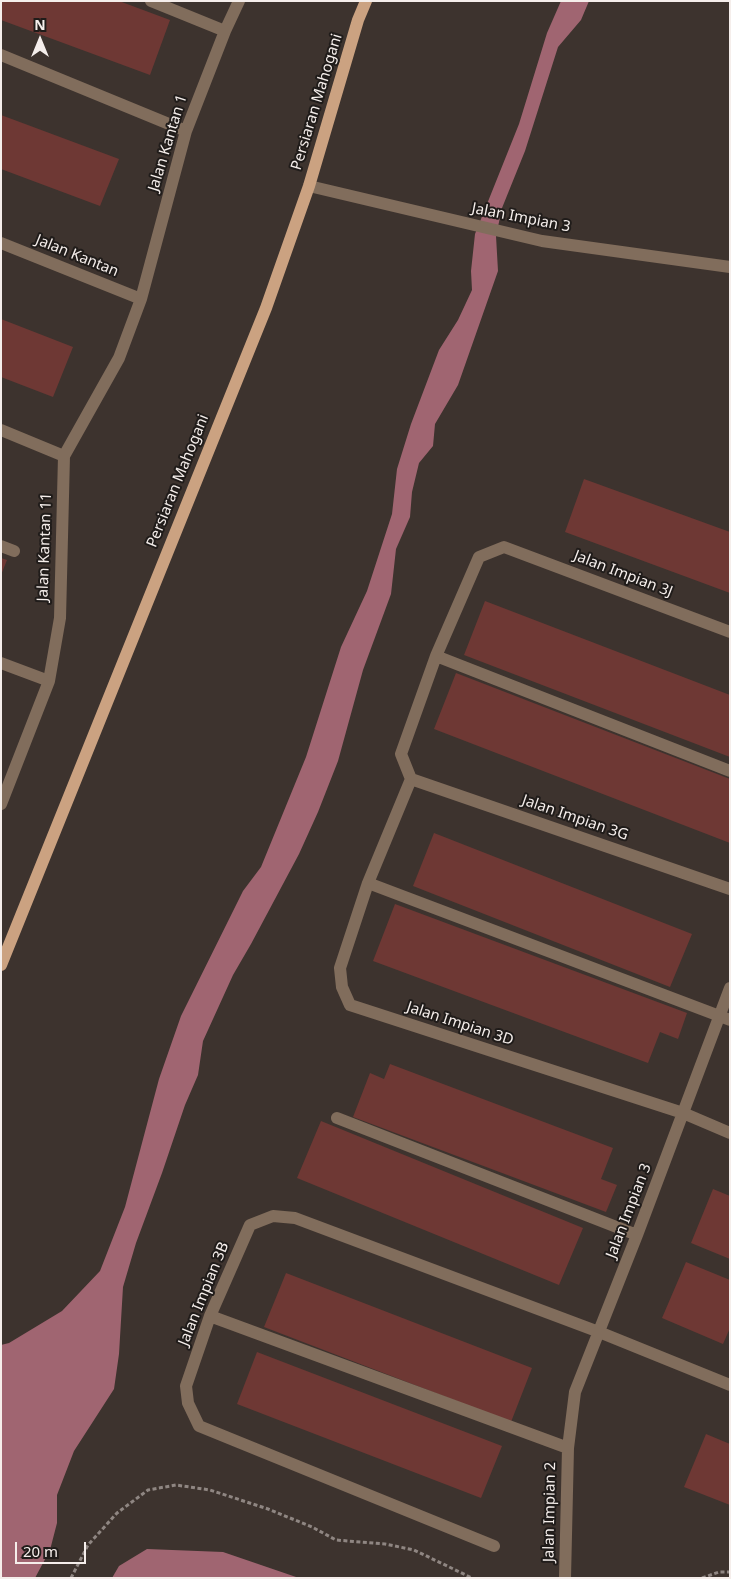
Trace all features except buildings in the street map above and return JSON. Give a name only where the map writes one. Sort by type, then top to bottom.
[{"type":"main road","name":"Persiaran Mahogani","points":[[1,965],[266,308],[309,186],[358,20],[366,1]]},
{"type":"street","points":[[152,1],[225,31]]},
{"type":"street","name":"Jalan Kantan 1","points":[[141,299],[186,131],[225,31],[240,1]]},
{"type":"street","points":[[1,55],[186,131]]},
{"type":"street","name":"Jalan Impian 3","points":[[309,186],[542,241],[730,267]]},
{"type":"street","name":"Jalan Kantan","points":[[1,243],[141,299]]},
{"type":"street","name":"Jalan Kantan 11","points":[[1,804],[4,788],[49,681],[60,618],[64,456],[119,358],[141,299]]},
{"type":"street","points":[[1,430],[64,456]]},
{"type":"street","points":[[1,546],[14,550]]},
{"type":"street","name":"Jalan Impian 3J","points":[[436,656],[479,557],[504,547],[730,632]]},
{"type":"street","points":[[724,1018],[368,883],[411,779],[402,754],[436,656],[730,771]]},
{"type":"street","points":[[1,663],[49,681]]},
{"type":"street","name":"Jalan Impian 3G","points":[[411,779],[730,889]]},
{"type":"street","name":"Jalan Impian 3D","points":[[368,883],[340,968],[342,987],[350,1005],[683,1114]]},
{"type":"street","name":"Jalan Impian 3","points":[[568,1448],[575,1392],[683,1114],[724,1018],[730,988]]},
{"type":"street","points":[[683,1114],[730,1133]]},
{"type":"street","points":[[337,1118],[637,1235]]},
{"type":"street","name":"Jalan Impian 3B","points":[[494,1546],[199,1426],[188,1403],[186,1386],[210,1316],[250,1225],[273,1216],[295,1218],[599,1332],[730,1385]]},
{"type":"street","points":[[210,1316],[568,1448]]},
{"type":"street","name":"Jalan Impian 2","points":[[565,1578],[568,1448]]},
{"type":"path","points":[[71,1578],[88,1545],[117,1513],[148,1490],[176,1485],[210,1490],[268,1509],[312,1527],[336,1540],[385,1544],[414,1550],[472,1578]]},
{"type":"path","points":[[702,1578],[719,1572],[730,1572]]},
{"type":"shaded area","points":[[561,1],[589,1],[581,20],[558,47],[525,151],[502,208],[496,236],[498,271],[458,385],[435,424],[433,446],[419,463],[412,492],[410,517],[396,549],[391,594],[363,670],[338,761],[299,854],[233,975],[203,1041],[198,1075],[185,1105],[136,1243],[123,1287],[119,1354],[114,1389],[74,1451],[57,1495],[57,1523],[50,1550],[35,1578],[1,1578],[1,1345],[9,1343],[62,1311],[100,1271],[125,1207],[159,1079],[181,1016],[243,891],[261,867],[306,757],[341,647],[367,591],[392,514],[397,469],[411,424],[439,350],[458,320],[472,290],[471,271],[475,234],[519,124],[547,33]]},
{"type":"shaded area","points":[[147,1549],[223,1552],[299,1578],[112,1578],[119,1566]]}]
